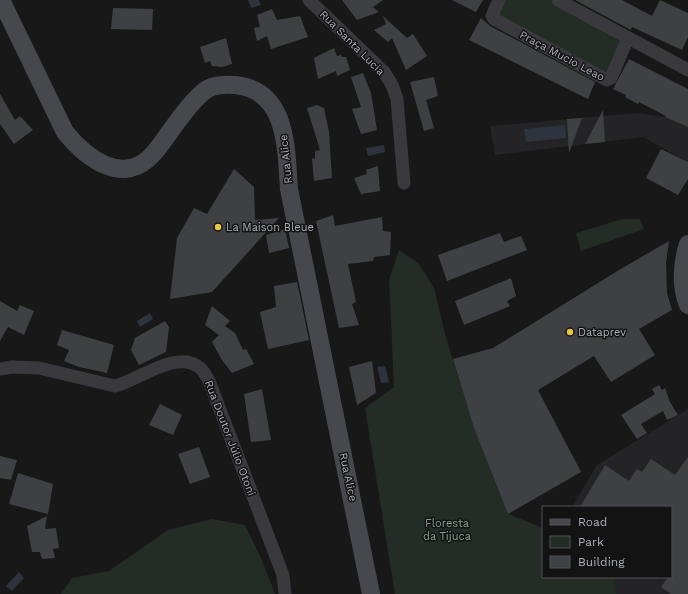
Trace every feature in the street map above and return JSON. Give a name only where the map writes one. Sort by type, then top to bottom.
[{"type":"street","name":"Rua Alice","points":[[1,0],[65,132],[77,147],[111,168],[126,168],[140,165],[153,154],[181,116],[202,92],[223,84],[247,86],[261,93],[271,103],[281,122],[286,146],[289,189],[371,594]]},
{"type":"street","name":"Rua Santa Lucia","points":[[310,0],[384,72],[392,85],[397,99],[404,183]]},
{"type":"street","name":"Praça Mucio Leao","points":[[499,0],[492,16],[494,20],[607,80],[611,78],[628,38]]},
{"type":"street","points":[[558,0],[688,70]]},
{"type":"street","points":[[688,244],[684,258],[683,294],[688,305]]},
{"type":"street","name":"Rua Doutor Júlio Otoni","points":[[0,369],[12,367],[39,368],[115,386],[126,383],[153,369],[171,362],[190,363],[200,367],[210,381],[283,575],[285,594]]},
{"type":"shaded area","points":[[248,0],[259,0],[261,5],[251,8]]},
{"type":"shaded area","points":[[636,113],[665,117],[688,127],[688,162],[643,137],[495,155],[490,126]]},
{"type":"shaded area","points":[[565,125],[566,138],[526,142],[524,129]]},
{"type":"shaded area","points":[[384,145],[385,152],[368,156],[366,148]]},
{"type":"shaded area","points":[[150,313],[153,319],[140,327],[137,321]]},
{"type":"shaded area","points":[[385,366],[389,382],[381,383],[377,367]]},
{"type":"shaded area","points":[[688,409],[688,594],[585,594],[583,578],[672,578],[672,506],[573,506],[597,465]]},
{"type":"shaded area","points":[[19,572],[24,578],[12,591],[6,586]]},
{"type":"green space","points":[[496,0],[556,0],[626,35],[606,77],[489,15]]},
{"type":"green space","points":[[623,219],[640,219],[644,229],[581,251],[576,233]]},
{"type":"green space","name":"Floresta da Tijuca","points":[[399,250],[418,263],[434,288],[446,338],[474,427],[508,514],[542,528],[542,578],[614,578],[616,594],[395,594],[365,408],[394,387],[389,280]]},
{"type":"green space","points":[[212,519],[245,525],[262,560],[275,594],[61,594],[72,578],[109,571],[168,530]]},
{"type":"building","points":[[342,0],[383,0],[373,7],[379,12],[357,20]]},
{"type":"building","points":[[452,0],[483,0],[476,12]]},
{"type":"building","points":[[575,0],[622,0],[652,16],[660,0],[688,13],[688,37],[682,50],[632,27],[631,30]]},
{"type":"building","points":[[113,8],[153,9],[152,30],[111,29]]},
{"type":"building","points":[[272,9],[277,20],[300,16],[308,37],[271,49],[267,36],[257,41],[254,28],[260,27],[257,15]]},
{"type":"building","points":[[383,16],[407,38],[413,34],[427,56],[406,70],[392,38],[388,42],[374,30],[386,24]]},
{"type":"building","points":[[481,18],[490,26],[595,82],[588,99],[469,40]]},
{"type":"building","points":[[226,38],[232,64],[222,67],[212,66],[210,61],[205,63],[200,47]]},
{"type":"building","points":[[334,48],[337,56],[341,55],[342,57],[346,57],[350,70],[337,76],[336,71],[318,79],[314,58]]},
{"type":"building","points":[[629,59],[688,89],[688,127],[665,117],[666,116],[639,102],[638,104],[625,97],[626,95],[613,89]]},
{"type":"building","points":[[363,73],[371,93],[377,130],[361,134],[352,109],[361,107],[351,77]]},
{"type":"building","points":[[434,77],[438,96],[426,100],[434,128],[424,131],[410,82]]},
{"type":"building","points":[[0,94],[15,120],[20,116],[33,130],[14,144],[0,124]]},
{"type":"building","points":[[317,105],[324,108],[329,132],[332,178],[314,181],[312,158],[315,159],[315,151],[320,150],[307,108]]},
{"type":"building","points":[[603,110],[605,142],[585,144]]},
{"type":"building","points":[[582,118],[569,153],[567,119]]},
{"type":"building","points":[[661,149],[688,162],[688,179],[678,195],[646,178]]},
{"type":"building","points":[[378,166],[380,191],[361,194],[354,178],[367,174],[366,170]]},
{"type":"building","name":"La Maison Bleue","points":[[234,169],[254,187],[255,220],[279,218],[212,292],[170,299],[177,238],[194,208],[207,214]]},
{"type":"building","points":[[333,215],[335,226],[382,217],[383,231],[391,232],[390,255],[374,257],[373,261],[348,264],[356,302],[352,304],[359,325],[339,328],[316,221]]},
{"type":"building","points":[[285,229],[289,248],[269,253],[266,235]]},
{"type":"building","points":[[500,233],[504,242],[521,236],[527,250],[447,281],[438,255]]},
{"type":"building","points":[[669,241],[666,263],[667,293],[672,310],[639,329],[655,355],[611,382],[594,356],[538,390],[581,472],[508,514],[474,428],[453,359],[493,348]]},
{"type":"building","points":[[511,278],[516,296],[507,301],[510,306],[464,325],[455,301]]},
{"type":"building","points":[[297,282],[309,340],[268,349],[260,312],[276,307],[274,286]]},
{"type":"building","points":[[0,301],[17,311],[20,305],[34,311],[24,335],[8,327],[0,341]]},
{"type":"building","points":[[212,306],[230,321],[225,326],[235,333],[243,350],[246,349],[254,364],[232,373],[222,360],[212,342],[219,335],[205,325]]},
{"type":"building","points":[[165,321],[169,327],[166,352],[139,365],[131,350],[135,338]]},
{"type":"building","points":[[62,330],[114,345],[107,373],[79,367],[64,361],[69,350],[57,345]]},
{"type":"building","points":[[372,361],[376,393],[357,405],[349,367]]},
{"type":"building","points":[[659,385],[662,390],[665,388],[670,402],[678,415],[667,420],[663,411],[641,424],[647,433],[637,439],[621,415],[655,394],[652,389]]},
{"type":"building","points":[[262,389],[271,440],[251,442],[244,394]]},
{"type":"building","points":[[160,404],[182,415],[173,435],[149,425]]},
{"type":"building","points":[[199,447],[210,477],[190,484],[178,454]]},
{"type":"building","points":[[0,456],[17,460],[11,480],[0,478]]},
{"type":"building","points":[[688,457],[688,594],[671,594],[661,587],[667,578],[672,578],[672,506],[581,506],[605,465],[629,481],[637,469],[642,472],[651,459],[675,475]]},
{"type":"building","points":[[18,473],[53,484],[48,514],[9,504]]},
{"type":"building","points":[[47,516],[45,529],[56,528],[59,548],[53,549],[55,558],[42,559],[40,552],[32,552],[27,526]]},
{"type":"place","name":"La Maison Bleue","points":[[218,227]]},
{"type":"place","name":"Dataprev","points":[[570,332]]}]
